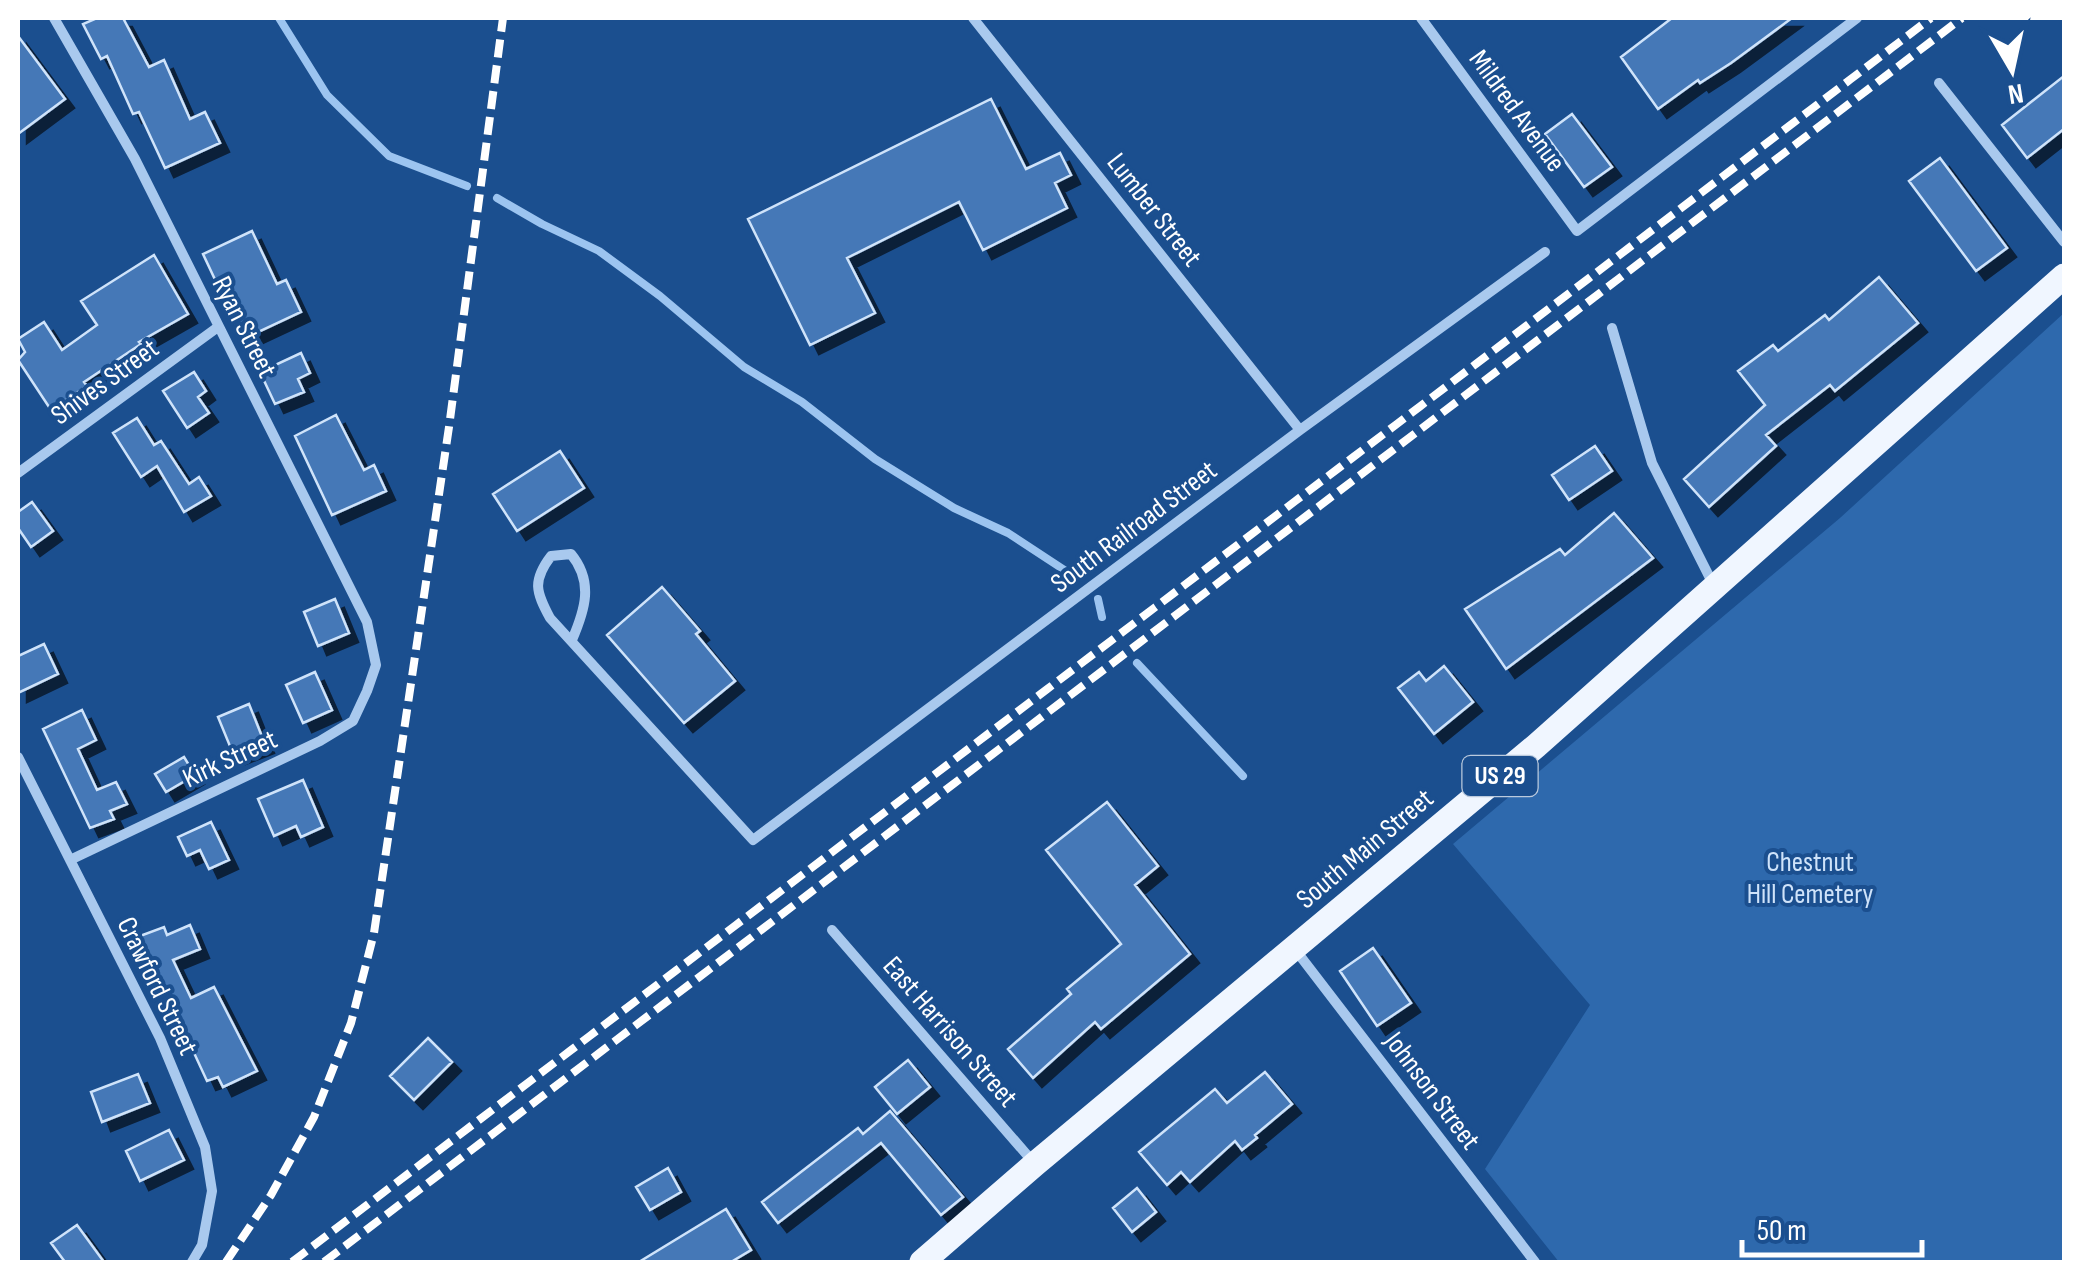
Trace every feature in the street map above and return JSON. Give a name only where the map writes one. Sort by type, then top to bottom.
[{"type":"main road","name":"South Main Street","points":[[922,1262],[1536,746],[2064,276]]},
{"type":"street","name":"Ryan Street","points":[[54,18],[135,158],[367,622],[376,665]]},
{"type":"street","name":"Lumber Street","points":[[973,18],[1300,430]]},
{"type":"street","name":"Mildred Avenue","points":[[1421,18],[1577,231],[1857,18]]},
{"type":"street","points":[[1939,84],[2064,242]]},
{"type":"street","name":"South Railroad Street","points":[[572,640],[754,840],[1544,252]]},
{"type":"street","name":"Shives Street","points":[[18,473],[218,327]]},
{"type":"street","points":[[1612,328],[1652,463],[1714,586]]},
{"type":"street","points":[[571,554],[582,566],[586,606],[572,640],[550,618],[538,595],[540,571],[551,556],[571,554]]},
{"type":"street","name":"Kirk Street","points":[[70,860],[320,741],[354,721],[376,665]]},
{"type":"street","name":"Crawford Street","points":[[18,757],[160,1038],[206,1147],[212,1190],[202,1245],[192,1262]]},
{"type":"street","name":"East Harrison Street","points":[[832,930],[1035,1164]]},
{"type":"street","name":"Johnson Street","points":[[1293,947],[1535,1262]]},
{"type":"green space","name":"Chestnut Hill Cemetery","points":[[2064,313],[2064,1262],[1559,1262],[1485,1169],[1590,1005],[1453,844],[1840,518]]},
{"type":"building","points":[[97,18],[123,18],[149,67],[164,60],[190,119],[205,112],[220,143],[165,168],[139,112],[133,114],[107,56],[101,59],[83,24]]},
{"type":"building","points":[[1672,18],[1792,18],[1658,109],[1621,57]]},
{"type":"building","points":[[18,36],[65,99],[18,134]]},
{"type":"building","points":[[2064,76],[2064,129],[2027,158],[2002,125]]},
{"type":"building","points":[[991,99],[1026,169],[1060,153],[1071,175],[1055,183],[1067,208],[983,250],[959,202],[847,258],[875,313],[810,345],[748,219]]},
{"type":"building","points":[[1572,114],[1612,167],[1584,187],[1545,134]]},
{"type":"building","points":[[1940,158],[2007,248],[1976,271],[1909,181]]},
{"type":"building","points":[[252,231],[277,284],[286,280],[301,312],[243,339],[203,254]]},
{"type":"building","points":[[154,255],[188,314],[139,342],[84,382],[87,386],[51,410],[18,360],[25,352],[18,339],[44,322],[62,350],[97,325],[81,301]]},
{"type":"building","points":[[1879,277],[1918,323],[1835,391],[1830,385],[1766,435],[1776,446],[1709,507],[1684,479],[1765,405],[1738,371],[1773,345],[1778,351],[1825,315],[1829,320]]},
{"type":"building","points":[[301,353],[310,373],[298,379],[304,392],[275,404],[260,372]]},
{"type":"building","points":[[194,372],[206,391],[198,397],[209,413],[187,428],[163,391]]},
{"type":"building","points":[[336,415],[364,470],[374,465],[386,491],[332,515],[295,436]]},
{"type":"building","points":[[137,418],[154,445],[161,441],[189,484],[199,477],[211,496],[184,512],[157,466],[141,477],[113,433]]},
{"type":"building","points":[[1595,446],[1612,471],[1569,500],[1552,475]]},
{"type":"building","points":[[560,451],[584,488],[517,531],[493,494]]},
{"type":"building","points":[[32,502],[53,531],[31,547],[18,528],[18,512]]},
{"type":"building","points":[[1614,513],[1653,558],[1506,669],[1465,609],[1560,549],[1565,555]]},
{"type":"building","points":[[662,587],[700,631],[696,634],[735,681],[684,723],[607,635]]},
{"type":"building","points":[[335,599],[349,633],[318,646],[304,612]]},
{"type":"building","points":[[44,644],[58,674],[18,693],[18,656]]},
{"type":"building","points":[[1444,666],[1473,702],[1434,734],[1398,688],[1419,672],[1426,681]]},
{"type":"building","points":[[315,672],[332,710],[303,723],[286,685]]},
{"type":"building","points":[[249,704],[265,744],[234,756],[218,717]]},
{"type":"building","points":[[82,710],[96,740],[78,749],[97,790],[116,782],[127,804],[110,811],[114,819],[90,828],[43,729]]},
{"type":"building","points":[[184,757],[195,775],[166,792],[155,774]]},
{"type":"building","points":[[303,780],[323,827],[301,837],[296,826],[274,836],[258,799]]},
{"type":"building","points":[[1107,802],[1158,866],[1135,885],[1190,954],[1101,1029],[1095,1022],[1033,1078],[1008,1049],[1071,994],[1067,989],[1121,944],[1046,850]]},
{"type":"building","points":[[211,822],[229,860],[209,869],[200,850],[187,856],[178,837]]},
{"type":"building","points":[[190,925],[200,949],[173,960],[191,998],[214,987],[257,1071],[223,1087],[218,1077],[207,1081],[140,936],[164,927],[167,935]]},
{"type":"building","points":[[1373,948],[1411,1003],[1377,1026],[1340,971]]},
{"type":"building","points":[[428,1038],[452,1062],[414,1100],[390,1076]]},
{"type":"building","points":[[908,1060],[930,1087],[897,1114],[875,1087]]},
{"type":"building","points":[[1265,1072],[1292,1104],[1242,1150],[1235,1141],[1190,1182],[1181,1172],[1167,1185],[1139,1152],[1215,1089],[1227,1103]]},
{"type":"building","points":[[138,1074],[150,1103],[102,1122],[91,1092]]},
{"type":"building","points":[[890,1111],[963,1197],[941,1215],[881,1143],[778,1223],[762,1202],[858,1128],[863,1134]]},
{"type":"building","points":[[169,1130],[184,1160],[140,1181],[126,1151]]},
{"type":"building","points":[[668,1168],[681,1192],[650,1210],[636,1187]]},
{"type":"building","points":[[1137,1188],[1156,1212],[1132,1232],[1113,1208]]},
{"type":"building","points":[[726,1209],[751,1250],[731,1262],[639,1262]]},
{"type":"building","points":[[77,1225],[104,1262],[65,1262],[51,1243]]},
{"type":"waterway","points":[[279,18],[327,95],[389,156],[467,186]]},
{"type":"waterway","points":[[497,198],[599,251],[744,367],[802,402],[875,459],[954,508],[1008,533],[1072,575]]},
{"type":"waterway","points":[[1098,599],[1102,617]]},
{"type":"waterway","points":[[1137,663],[1243,776]]},
{"type":"railway","points":[[226,1262],[271,1195],[314,1117],[351,1023],[374,933],[449,427],[503,18]]},
{"type":"railway","points":[[292,1262],[1931,18]]},
{"type":"railway","points":[[324,1262],[1962,18]]}]
